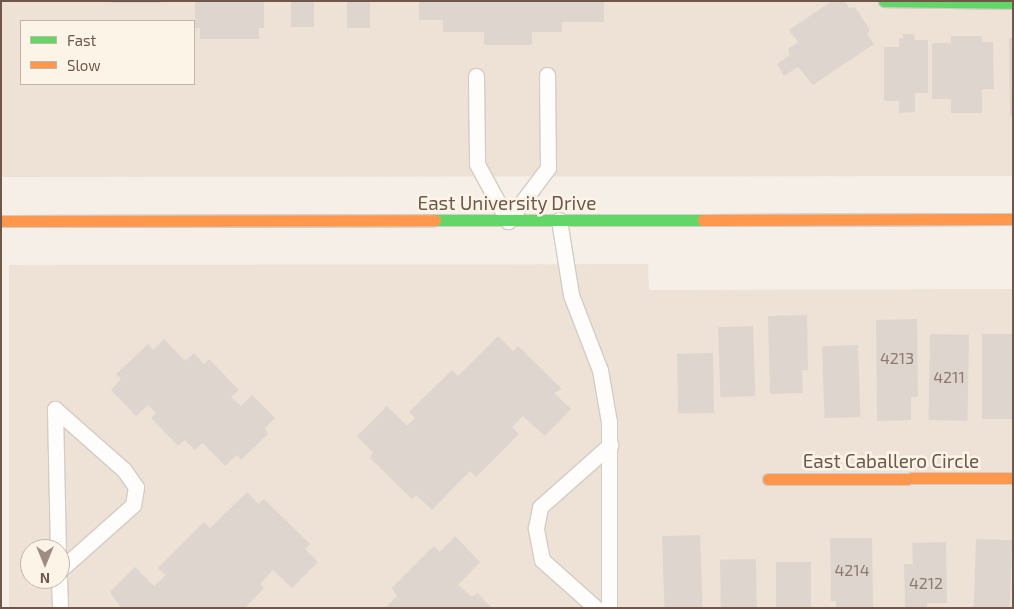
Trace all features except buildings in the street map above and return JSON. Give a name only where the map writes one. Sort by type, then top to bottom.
[{"type":"main road","points":[[884,1],[1013,3]]},
{"type":"main road","name":"East University Drive","points":[[1,220],[508,222],[559,220],[1013,219]]},
{"type":"main road","name":"East Caballero Circle","points":[[768,479],[1013,478]]},
{"type":"lane","points":[[476,76],[477,164],[508,222],[548,168],[547,75]]},
{"type":"lane","points":[[559,220],[571,295],[600,370],[610,445],[609,608]]},
{"type":"lane","points":[[58,539],[55,408],[124,470],[136,487],[133,505],[70,561]]},
{"type":"lane","points":[[596,608],[542,560],[536,528],[540,507],[610,445]]},
{"type":"lane","points":[[59,589],[60,608]]},
{"type":"shaded area","points":[[1,1],[1013,1],[1013,176],[1,177]]},
{"type":"shaded area","points":[[648,264],[649,290],[1013,289],[1013,608],[9,608],[9,265]]},
{"type":"traffic: fast","points":[[884,1],[1013,3]]},
{"type":"traffic: fast","points":[[435,220],[703,220]]},
{"type":"traffic: slow","points":[[703,220],[1013,219]]},
{"type":"traffic: slow","points":[[1,221],[435,220]]},
{"type":"traffic: slow","points":[[768,479],[1013,478]]}]
